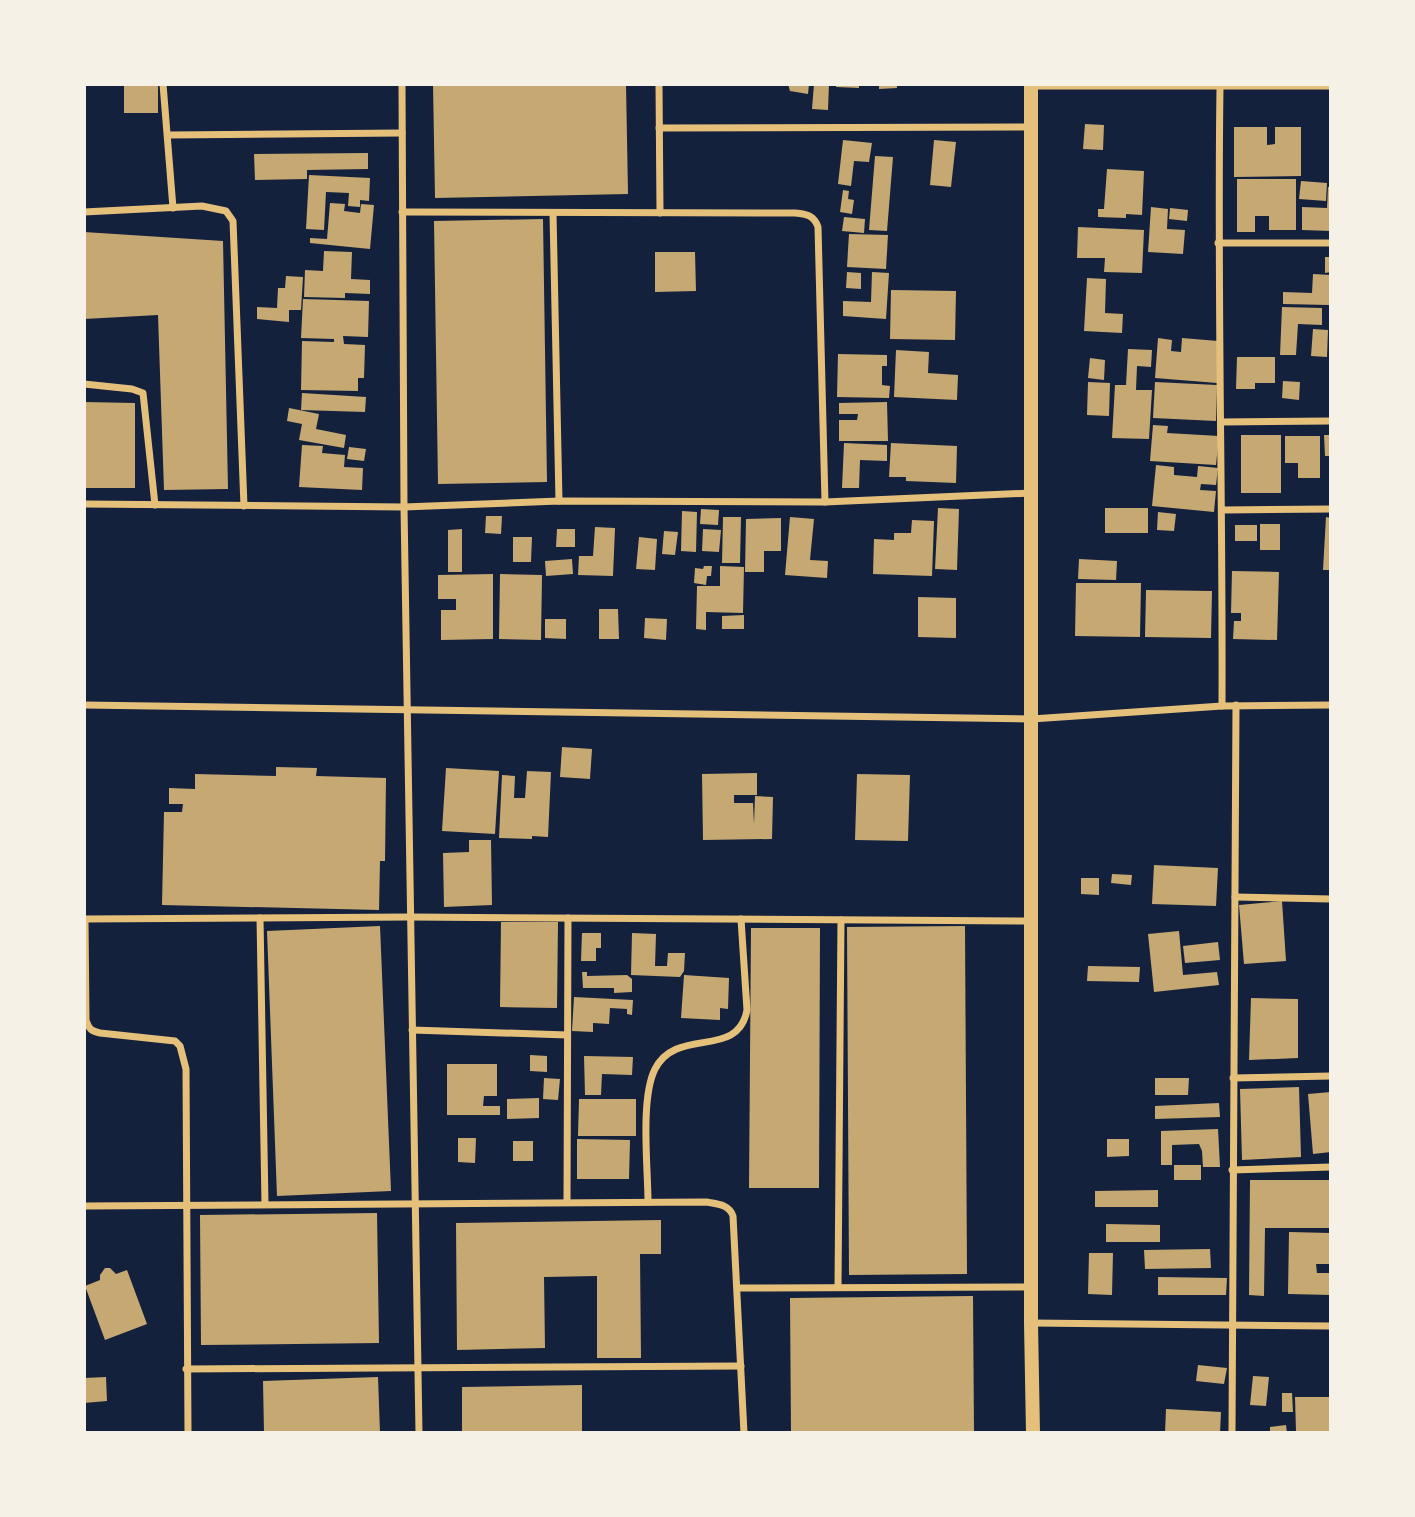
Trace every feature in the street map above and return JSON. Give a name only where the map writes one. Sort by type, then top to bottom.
[{"type":"main road","points":[[1031,85],[1033,1433]]},
{"type":"street","points":[[163,84],[173,208]]},
{"type":"street","points":[[402,84],[404,508],[419,1433]]},
{"type":"street","points":[[659,84],[660,213]]},
{"type":"street","points":[[1031,85],[1220,88],[1331,86]]},
{"type":"street","points":[[1220,88],[1218,243],[1223,510],[1222,706]]},
{"type":"street","points":[[659,128],[1032,127]]},
{"type":"street","points":[[169,135],[402,133]]},
{"type":"street","points":[[84,212],[202,206],[226,211],[233,221],[244,506]]},
{"type":"street","points":[[402,212],[811,215],[816,221],[825,502]]},
{"type":"street","points":[[553,213],[559,501]]},
{"type":"street","points":[[1218,243],[1331,243]]},
{"type":"street","points":[[84,384],[132,389],[143,393],[155,505]]},
{"type":"street","points":[[1221,422],[1331,421]]},
{"type":"street","points":[[84,504],[404,508],[559,501],[825,502],[1032,493]]},
{"type":"street","points":[[1223,510],[1331,509]]},
{"type":"street","points":[[84,705],[1032,719],[1236,705],[1331,705]]},
{"type":"street","points":[[1232,1433],[1236,705]]},
{"type":"street","points":[[1235,898],[1331,899]]},
{"type":"street","points":[[188,1433],[186,1069],[180,1046],[175,1041],[91,1031],[86,1020],[84,919],[410,917],[1031,921]]},
{"type":"street","points":[[260,918],[265,1203]]},
{"type":"street","points":[[567,1202],[568,918]]},
{"type":"street","points":[[649,1202],[647,1116],[655,1068],[667,1055],[683,1046],[737,1033],[745,1023],[747,1010],[741,919]]},
{"type":"street","points":[[838,1287],[841,920]]},
{"type":"street","points":[[412,1030],[567,1035]]},
{"type":"street","points":[[1233,1078],[1331,1076]]},
{"type":"street","points":[[1232,1170],[1331,1167]]},
{"type":"street","points":[[84,1206],[706,1202],[729,1208],[733,1216],[738,1287],[744,1433]]},
{"type":"street","points":[[738,1287],[1031,1287]]},
{"type":"street","points":[[1031,1323],[1331,1326]]},
{"type":"street","points":[[186,1368],[741,1366]]},
{"type":"building","points":[[433,84],[626,84],[628,194],[435,198]]},
{"type":"building","points":[[788,84],[809,84],[808,94],[790,91]]},
{"type":"building","points":[[814,84],[829,84],[828,110],[812,109]]},
{"type":"building","points":[[836,84],[859,84],[859,88],[836,87]]},
{"type":"building","points":[[879,84],[897,84],[897,88],[879,89]]},
{"type":"building","points":[[124,85],[158,85],[158,113],[124,113]]},
{"type":"building","points":[[1085,124],[1104,125],[1103,150],[1083,149]]},
{"type":"building","points":[[1234,127],[1267,127],[1267,145],[1275,144],[1275,127],[1301,127],[1301,176],[1234,177]]},
{"type":"building","points":[[843,140],[872,143],[869,162],[854,161],[851,186],[838,184]]},
{"type":"building","points":[[934,140],[956,142],[951,187],[930,185]]},
{"type":"building","points":[[368,153],[368,169],[307,170],[307,179],[255,180],[254,154]]},
{"type":"building","points":[[875,156],[893,157],[887,231],[869,230]]},
{"type":"building","points":[[1107,169],[1144,171],[1142,215],[1126,214],[1126,218],[1098,217],[1098,209],[1104,209]]},
{"type":"building","points":[[309,175],[370,178],[369,201],[360,200],[360,207],[348,206],[349,193],[326,192],[324,230],[306,229]]},
{"type":"building","points":[[1237,179],[1296,179],[1296,230],[1269,230],[1269,216],[1255,216],[1255,232],[1237,232]]},
{"type":"building","points":[[1301,181],[1327,183],[1326,201],[1299,199]]},
{"type":"building","points":[[1328,187],[1331,187],[1331,231],[1302,230],[1302,207],[1327,208]]},
{"type":"building","points":[[843,190],[849,191],[848,199],[854,200],[852,214],[840,212]]},
{"type":"building","points":[[330,203],[345,204],[344,211],[360,213],[361,204],[374,205],[370,249],[310,243],[310,238],[327,239]]},
{"type":"building","points":[[1151,207],[1168,209],[1167,229],[1185,230],[1183,254],[1148,252]]},
{"type":"building","points":[[1170,208],[1188,210],[1187,221],[1169,219]]},
{"type":"building","points":[[844,217],[865,219],[864,233],[842,231]]},
{"type":"building","points":[[543,219],[547,482],[438,484],[434,221]]},
{"type":"building","points":[[1078,227],[1144,230],[1142,273],[1104,272],[1105,258],[1077,258]]},
{"type":"building","points":[[84,232],[223,241],[228,489],[164,490],[158,315],[84,319]]},
{"type":"building","points":[[849,234],[888,235],[886,269],[847,267]]},
{"type":"building","points":[[324,251],[352,252],[351,279],[370,280],[370,294],[345,293],[345,298],[304,297],[305,270],[323,271]]},
{"type":"building","points":[[655,252],[695,252],[696,291],[655,292]]},
{"type":"building","points":[[1325,257],[1331,257],[1331,272],[1325,273]]},
{"type":"building","points":[[847,272],[861,273],[861,289],[846,288]]},
{"type":"building","points":[[872,272],[889,273],[886,319],[843,316],[843,301],[871,302]]},
{"type":"building","points":[[1313,274],[1331,275],[1329,305],[1283,304],[1283,292],[1312,293]]},
{"type":"building","points":[[286,276],[303,277],[301,310],[289,310],[289,322],[257,319],[257,307],[277,308],[278,288],[285,288]]},
{"type":"building","points":[[1087,278],[1106,279],[1105,313],[1123,314],[1122,333],[1084,331]]},
{"type":"building","points":[[891,290],[956,291],[955,340],[890,339]]},
{"type":"building","points":[[303,299],[369,301],[368,337],[343,336],[344,344],[365,345],[364,378],[358,378],[358,391],[301,390],[302,341],[334,342],[334,339],[301,338]]},
{"type":"building","points":[[1282,307],[1322,308],[1322,325],[1298,324],[1296,355],[1280,355]]},
{"type":"building","points":[[1313,329],[1328,330],[1327,357],[1311,356]]},
{"type":"building","points":[[1158,338],[1172,340],[1171,351],[1181,352],[1182,338],[1218,341],[1217,383],[1155,378]]},
{"type":"building","points":[[1128,349],[1152,350],[1151,367],[1137,366],[1136,390],[1152,390],[1149,439],[1112,438],[1115,385],[1126,385]]},
{"type":"building","points":[[896,350],[929,352],[928,373],[958,375],[957,400],[894,397]]},
{"type":"building","points":[[838,354],[887,355],[887,366],[882,366],[882,385],[890,386],[889,398],[837,397]]},
{"type":"building","points":[[1237,357],[1275,357],[1275,383],[1255,383],[1255,389],[1236,389]]},
{"type":"building","points":[[1090,358],[1105,360],[1104,380],[1088,378]]},
{"type":"building","points":[[1283,381],[1300,382],[1299,400],[1282,398]]},
{"type":"building","points":[[1088,382],[1110,383],[1109,416],[1087,415]]},
{"type":"building","points":[[1155,382],[1217,385],[1216,421],[1153,418]]},
{"type":"building","points":[[302,393],[366,397],[365,412],[301,410]]},
{"type":"building","points":[[84,402],[135,403],[135,488],[84,488]]},
{"type":"building","points":[[887,402],[888,441],[839,441],[839,420],[857,420],[858,414],[839,414],[839,403]]},
{"type":"building","points":[[289,408],[319,414],[316,429],[346,435],[344,448],[299,440],[302,424],[287,421]]},
{"type":"building","points":[[1153,425],[1168,426],[1167,433],[1219,436],[1216,465],[1150,461]]},
{"type":"building","points":[[1241,435],[1281,435],[1281,493],[1241,493]]},
{"type":"building","points":[[1324,435],[1331,435],[1331,456],[1325,456]]},
{"type":"building","points":[[1285,436],[1320,436],[1320,478],[1298,478],[1298,463],[1285,463]]},
{"type":"building","points":[[844,443],[887,445],[887,461],[860,460],[859,488],[842,488]]},
{"type":"building","points":[[891,443],[957,446],[956,483],[906,481],[906,477],[889,477]]},
{"type":"building","points":[[302,445],[323,446],[322,453],[345,455],[344,467],[363,468],[362,490],[299,487]]},
{"type":"building","points":[[349,447],[366,449],[364,461],[347,459]]},
{"type":"building","points":[[1156,465],[1174,467],[1174,475],[1197,477],[1198,466],[1218,468],[1216,485],[1201,484],[1200,490],[1216,491],[1214,512],[1152,506]]},
{"type":"building","points":[[938,508],[959,509],[957,570],[935,569]]},
{"type":"building","points":[[1105,508],[1148,508],[1148,533],[1105,533]]},
{"type":"building","points":[[701,509],[719,510],[718,525],[700,524]]},
{"type":"building","points":[[682,511],[697,512],[696,552],[681,551]]},
{"type":"building","points":[[1158,512],[1176,514],[1174,531],[1157,530]]},
{"type":"building","points":[[486,516],[502,516],[501,534],[485,533]]},
{"type":"building","points":[[723,517],[741,517],[740,563],[722,563]]},
{"type":"building","points":[[790,517],[814,519],[810,560],[828,561],[827,578],[785,575]]},
{"type":"building","points":[[1326,517],[1331,518],[1331,570],[1323,570]]},
{"type":"building","points":[[781,518],[781,551],[764,551],[764,572],[745,572],[746,519]]},
{"type":"building","points":[[912,520],[934,521],[932,576],[873,574],[874,539],[894,540],[894,533],[911,533]]},
{"type":"building","points":[[1260,524],[1280,524],[1280,550],[1260,550]]},
{"type":"building","points":[[1235,525],[1257,525],[1257,541],[1235,541]]},
{"type":"building","points":[[595,527],[615,528],[613,576],[578,575],[579,556],[593,556]]},
{"type":"building","points":[[462,529],[462,572],[448,572],[448,530]]},
{"type":"building","points":[[557,529],[575,529],[575,547],[556,547]]},
{"type":"building","points":[[703,529],[721,530],[719,552],[702,551]]},
{"type":"building","points":[[664,531],[678,532],[675,555],[662,554]]},
{"type":"building","points":[[513,537],[532,537],[531,562],[513,562]]},
{"type":"building","points":[[639,537],[657,539],[655,570],[636,569]]},
{"type":"building","points":[[572,559],[573,574],[546,576],[545,561]]},
{"type":"building","points":[[1079,559],[1117,561],[1116,580],[1078,579]]},
{"type":"building","points":[[704,566],[712,566],[706,585],[694,583],[695,568],[703,569]]},
{"type":"building","points":[[720,566],[744,567],[743,613],[706,612],[706,630],[696,629],[697,586],[720,586]]},
{"type":"building","points":[[1232,571],[1279,572],[1277,640],[1233,639],[1234,621],[1241,621],[1241,613],[1231,613]]},
{"type":"building","points":[[493,574],[493,639],[441,640],[441,610],[456,610],[456,599],[438,599],[438,575]]},
{"type":"building","points":[[500,574],[542,575],[541,640],[499,639]]},
{"type":"building","points":[[1076,583],[1141,583],[1140,637],[1075,636]]},
{"type":"building","points":[[1146,590],[1212,591],[1211,638],[1145,637]]},
{"type":"building","points":[[918,597],[956,598],[956,638],[918,637]]},
{"type":"building","points":[[599,609],[618,609],[619,639],[599,639]]},
{"type":"building","points":[[744,615],[744,629],[722,629],[722,616]]},
{"type":"building","points":[[645,618],[667,619],[666,640],[644,638]]},
{"type":"building","points":[[545,619],[566,619],[566,639],[545,638]]},
{"type":"building","points":[[562,747],[592,749],[590,779],[560,777]]},
{"type":"building","points":[[276,767],[317,768],[316,776],[386,778],[385,861],[380,861],[379,910],[162,905],[164,812],[182,812],[183,804],[169,804],[169,788],[195,789],[195,774],[276,776]]},
{"type":"building","points":[[446,768],[499,771],[495,834],[442,831]]},
{"type":"building","points":[[527,771],[551,772],[548,837],[499,838],[502,775],[515,776],[514,798],[525,798]]},
{"type":"building","points":[[757,773],[757,795],[734,795],[734,803],[753,803],[754,824],[755,796],[773,797],[772,839],[703,840],[702,774]]},
{"type":"building","points":[[857,774],[910,775],[908,841],[855,840]]},
{"type":"building","points":[[469,840],[491,840],[492,905],[444,907],[443,853],[469,852]]},
{"type":"building","points":[[1154,865],[1218,868],[1216,906],[1152,904]]},
{"type":"building","points":[[1112,874],[1132,875],[1131,885],[1111,883]]},
{"type":"building","points":[[1081,878],[1099,878],[1099,895],[1081,894]]},
{"type":"building","points":[[1282,901],[1286,961],[1244,964],[1239,905]]},
{"type":"building","points":[[501,922],[558,922],[557,1008],[500,1007]]},
{"type":"building","points":[[380,926],[391,1191],[277,1196],[267,931]]},
{"type":"building","points":[[965,926],[967,1274],[849,1275],[847,927]]},
{"type":"building","points":[[751,928],[820,928],[819,1188],[749,1188]]},
{"type":"building","points":[[1179,931],[1183,975],[1217,972],[1219,985],[1154,992],[1148,934]]},
{"type":"building","points":[[582,933],[601,933],[601,948],[596,948],[596,961],[581,961]]},
{"type":"building","points":[[632,933],[656,934],[655,966],[667,966],[668,953],[685,953],[684,971],[680,977],[631,975]]},
{"type":"building","points":[[1218,942],[1220,960],[1185,963],[1183,946]]},
{"type":"building","points":[[1088,966],[1140,967],[1139,982],[1087,981]]},
{"type":"building","points":[[582,972],[587,972],[587,976],[627,975],[632,979],[632,992],[614,993],[614,988],[583,988]]},
{"type":"building","points":[[684,975],[729,978],[728,1009],[720,1008],[720,1020],[681,1018]]},
{"type":"building","points":[[574,997],[633,1000],[632,1015],[627,1014],[627,1009],[610,1008],[609,1024],[593,1023],[593,1032],[572,1031]]},
{"type":"building","points":[[1251,998],[1298,999],[1298,1058],[1249,1060]]},
{"type":"building","points":[[530,1055],[547,1056],[547,1072],[530,1071]]},
{"type":"building","points":[[584,1056],[633,1057],[632,1075],[602,1074],[601,1095],[585,1095]]},
{"type":"building","points":[[447,1064],[497,1064],[497,1096],[484,1096],[483,1106],[500,1106],[500,1115],[447,1115]]},
{"type":"building","points":[[544,1078],[560,1079],[558,1100],[543,1099]]},
{"type":"building","points":[[1155,1078],[1189,1078],[1188,1095],[1155,1095]]},
{"type":"building","points":[[1299,1087],[1301,1157],[1242,1160],[1240,1089]]},
{"type":"building","points":[[1331,1092],[1331,1152],[1313,1154],[1308,1094]]},
{"type":"building","points":[[539,1098],[539,1118],[507,1119],[507,1099]]},
{"type":"building","points":[[579,1099],[636,1099],[636,1136],[578,1136]]},
{"type":"building","points":[[1219,1103],[1220,1117],[1155,1119],[1155,1106]]},
{"type":"building","points":[[1218,1129],[1220,1167],[1203,1167],[1199,1144],[1172,1145],[1172,1165],[1161,1165],[1161,1131]]},
{"type":"building","points":[[458,1138],[476,1138],[475,1163],[458,1162]]},
{"type":"building","points":[[577,1139],[630,1140],[629,1179],[577,1179]]},
{"type":"building","points":[[1107,1139],[1129,1139],[1129,1156],[1107,1157]]},
{"type":"building","points":[[513,1141],[533,1141],[533,1161],[513,1161]]},
{"type":"building","points":[[1174,1165],[1201,1165],[1201,1180],[1174,1180]]},
{"type":"building","points":[[1250,1180],[1331,1180],[1331,1228],[1265,1228],[1264,1296],[1249,1295]]},
{"type":"building","points":[[1158,1190],[1158,1207],[1095,1207],[1095,1191]]},
{"type":"building","points":[[377,1213],[379,1343],[201,1345],[200,1215]]},
{"type":"building","points":[[661,1220],[661,1254],[640,1254],[641,1358],[597,1358],[597,1276],[544,1277],[545,1348],[457,1350],[456,1223]]},
{"type":"building","points":[[1106,1224],[1160,1225],[1160,1242],[1106,1242]]},
{"type":"building","points":[[1289,1232],[1331,1233],[1331,1264],[1316,1264],[1317,1273],[1331,1273],[1331,1295],[1288,1294]]},
{"type":"building","points":[[1210,1249],[1211,1268],[1145,1269],[1144,1250]]},
{"type":"building","points":[[1089,1253],[1113,1253],[1112,1295],[1088,1294]]},
{"type":"building","points":[[105,1268],[110,1268],[116,1274],[127,1270],[147,1324],[105,1340],[85,1286],[100,1280]]},
{"type":"building","points":[[1158,1277],[1227,1278],[1226,1295],[1158,1295]]},
{"type":"building","points":[[973,1296],[974,1433],[791,1433],[790,1298]]},
{"type":"building","points":[[1198,1365],[1227,1368],[1224,1384],[1196,1381]]},
{"type":"building","points":[[1253,1376],[1269,1377],[1266,1406],[1250,1405]]},
{"type":"building","points":[[106,1377],[107,1401],[84,1403],[84,1378]]},
{"type":"building","points":[[378,1377],[380,1433],[264,1433],[263,1381]]},
{"type":"building","points":[[582,1385],[582,1433],[462,1433],[462,1387]]},
{"type":"building","points":[[1282,1393],[1292,1393],[1293,1412],[1282,1412]]},
{"type":"building","points":[[1295,1397],[1331,1397],[1331,1432],[1296,1432]]},
{"type":"building","points":[[1166,1409],[1221,1412],[1220,1433],[1165,1433]]},
{"type":"building","points":[[1286,1425],[1287,1433],[1270,1433],[1270,1427]]}]
